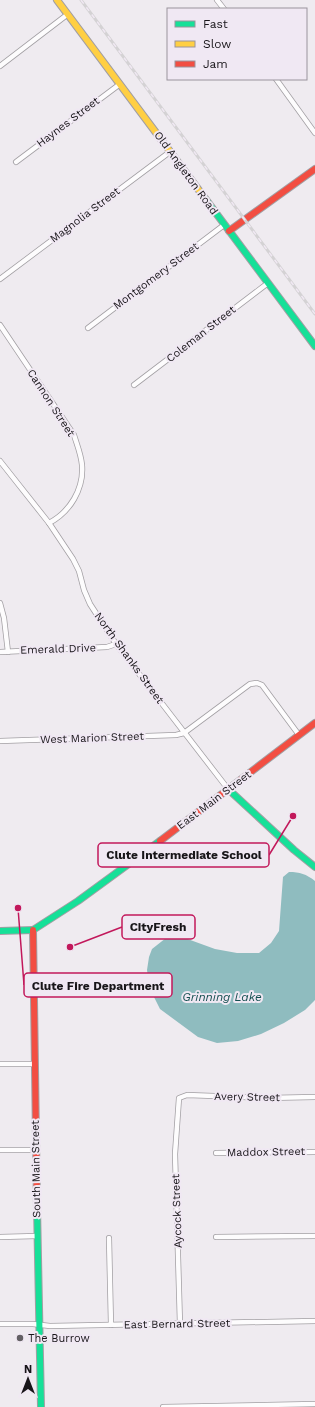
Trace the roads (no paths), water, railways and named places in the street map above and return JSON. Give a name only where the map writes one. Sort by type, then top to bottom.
[{"type":"main road","name":"Old Angleton Road","points":[[57,0],[315,346]]},
{"type":"main road","points":[[229,231],[315,170]]},
{"type":"main road","name":"East Main Street","points":[[33,930],[78,901],[315,723]]},
{"type":"main road","points":[[228,789],[294,850],[315,867]]},
{"type":"main road","points":[[0,931],[33,930]]},
{"type":"main road","name":"South Main Street","points":[[33,930],[35,1150],[41,1407]]},
{"type":"street","points":[[217,0],[223,8]]},
{"type":"street","points":[[0,66],[68,14]]},
{"type":"street","points":[[277,80],[315,133]]},
{"type":"street","name":"Haynes Street","points":[[16,162],[46,138],[120,84]]},
{"type":"street","name":"Magnolia Street","points":[[0,279],[171,152]]},
{"type":"street","name":"Montgomery Street","points":[[88,328],[224,225]]},
{"type":"street","name":"Coleman Street","points":[[134,385],[268,283]]},
{"type":"street","name":"Cannon Street","points":[[0,325],[74,435],[80,452],[82,477],[79,489],[66,510],[57,519],[49,524]]},
{"type":"street","name":"North Shanks Street","points":[[0,461],[49,524],[73,559],[80,571],[84,590],[90,604],[116,644],[228,789]]},
{"type":"street","points":[[0,603],[4,618],[8,652]]},
{"type":"street","name":"Emerald Drive","points":[[0,652],[107,647],[116,644]]},
{"type":"street","points":[[184,733],[250,684],[257,684],[262,685],[298,735]]},
{"type":"street","name":"West Marion Street","points":[[0,741],[176,735],[184,733]]},
{"type":"street","points":[[0,1064],[35,1064]]},
{"type":"street","name":"Avery Street","points":[[179,1098],[187,1095],[267,1098],[315,1097]]},
{"type":"street","name":"Aycock Street","points":[[179,1098],[175,1154],[180,1324]]},
{"type":"street","points":[[0,1150],[35,1150]]},
{"type":"street","name":"Maddox Street","points":[[216,1153],[315,1152]]},
{"type":"street","points":[[0,1237],[37,1236]]},
{"type":"street","points":[[216,1237],[315,1236]]},
{"type":"street","points":[[109,1238],[111,1325]]},
{"type":"street","name":"East Bernard Street","points":[[0,1324],[40,1324],[50,1326],[315,1321]]},
{"type":"street","points":[[163,1407],[315,1404]]},
{"type":"water","name":"Grinning Lake","points":[[289,872],[303,874],[315,881],[315,1000],[305,1010],[284,1023],[261,1034],[238,1041],[217,1043],[198,1037],[160,1009],[150,989],[147,970],[152,949],[166,938],[182,937],[215,949],[237,953],[259,953],[271,943],[279,931],[283,877]]},
{"type":"railway","points":[[81,0],[315,314]]},
{"type":"place","name":"Clute Intermediate School","points":[[293,816]]},
{"type":"place","name":"Clute Fire Department","points":[[18,908]]},
{"type":"place","name":"CityFresh","points":[[70,947]]},
{"type":"place","name":"The Burrow","points":[[20,1338]]}]
